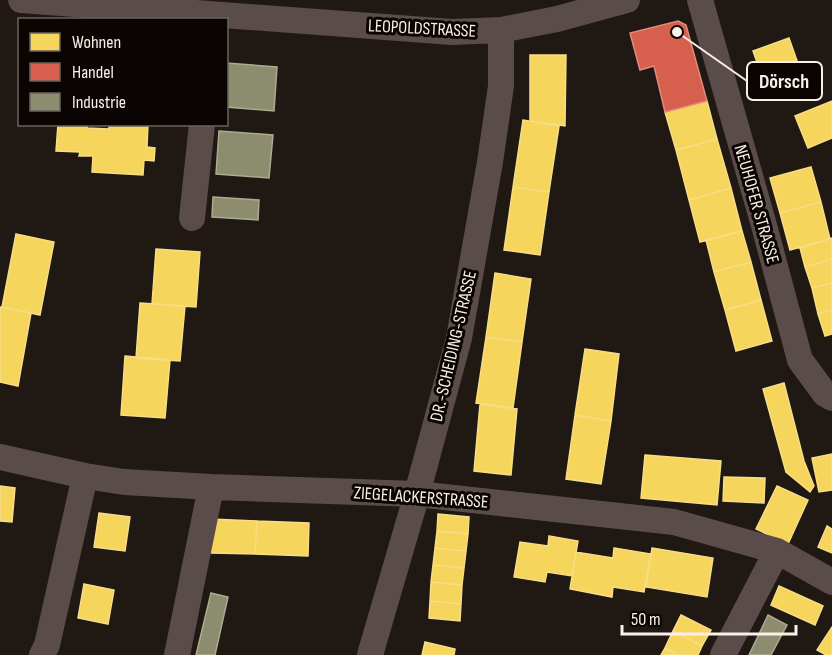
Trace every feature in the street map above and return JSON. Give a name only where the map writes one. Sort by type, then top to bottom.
[{"type":"street","name":"LEOPOLDSTRASSE","points":[[21,0],[213,17],[452,32],[501,30],[557,19],[627,0]]},
{"type":"street","name":"NEUHOFER STRASSE","points":[[700,0],[800,360],[825,394],[832,398]]},
{"type":"street","name":"DR.-SCHEIDING-STRASSE","points":[[370,655],[459,338],[501,86],[501,30]]},
{"type":"street","points":[[192,218],[202,126]]},
{"type":"street","name":"ZIEGELACKERSTRASSE","points":[[0,457],[85,476],[124,482],[417,494],[674,522],[777,551],[832,582]]},
{"type":"street","points":[[42,655],[47,645],[85,476]]},
{"type":"street","points":[[177,655],[211,487]]},
{"type":"street","points":[[723,655],[777,551]]},
{"type":"building: Wohnen","points":[[789,38],[801,72],[765,85],[753,51]]},
{"type":"building: Wohnen","points":[[530,55],[566,55],[565,126],[530,121]]},
{"type":"building: Wohnen","points":[[707,101],[717,139],[676,150],[665,112]]},
{"type":"building: Wohnen","points":[[832,101],[832,138],[808,148],[795,116]]},
{"type":"building: Wohnen","points":[[523,120],[559,126],[549,192],[513,187]]},
{"type":"building: Wohnen","points":[[58,126],[109,129],[109,126],[148,126],[147,147],[155,148],[154,161],[144,160],[143,175],[92,172],[93,156],[79,156],[80,152],[56,151]]},
{"type":"building: Wohnen","points":[[717,139],[731,188],[689,200],[676,150]]},
{"type":"building: Wohnen","points":[[811,167],[821,202],[780,213],[770,178]]},
{"type":"building: Wohnen","points":[[513,187],[549,192],[540,255],[504,250]]},
{"type":"building: Wohnen","points":[[731,188],[742,231],[700,242],[689,200]]},
{"type":"building: Wohnen","points":[[821,202],[830,239],[790,250],[780,213]]},
{"type":"building: Wohnen","points":[[742,231],[751,262],[714,272],[706,240]]},
{"type":"building: Wohnen","points":[[16,234],[54,242],[40,315],[2,307]]},
{"type":"building: Wohnen","points":[[832,238],[832,259],[805,267],[800,248]]},
{"type":"building: Wohnen","points":[[156,249],[200,252],[196,307],[152,304]]},
{"type":"building: Wohnen","points":[[832,259],[832,283],[812,288],[805,267]]},
{"type":"building: Wohnen","points":[[751,262],[761,300],[725,310],[714,272]]},
{"type":"building: Wohnen","points":[[495,273],[531,279],[522,342],[486,337]]},
{"type":"building: Wohnen","points":[[832,283],[832,310],[818,314],[812,288]]},
{"type":"building: Wohnen","points":[[761,300],[772,341],[736,351],[725,310]]},
{"type":"building: Wohnen","points":[[140,303],[185,306],[180,361],[136,358]]},
{"type":"building: Wohnen","points":[[0,307],[31,313],[18,386],[0,382]]},
{"type":"building: Wohnen","points":[[832,310],[832,334],[825,336],[818,314]]},
{"type":"building: Wohnen","points":[[486,337],[522,342],[513,408],[476,403]]},
{"type":"building: Wohnen","points":[[585,349],[619,354],[611,421],[575,415]]},
{"type":"building: Wohnen","points":[[125,356],[170,360],[165,418],[121,415]]},
{"type":"building: Wohnen","points":[[784,383],[804,461],[814,486],[810,492],[786,472],[763,389]]},
{"type":"building: Wohnen","points":[[480,404],[517,409],[511,475],[474,471]]},
{"type":"building: Wohnen","points":[[575,415],[611,421],[601,484],[566,479]]},
{"type":"building: Wohnen","points":[[832,454],[832,490],[819,492],[812,458]]},
{"type":"building: Wohnen","points":[[645,455],[721,461],[717,505],[641,498]]},
{"type":"building: Wohnen","points":[[724,477],[765,478],[764,503],[723,501]]},
{"type":"building: Wohnen","points":[[0,486],[15,488],[12,522],[0,521]]},
{"type":"building: Wohnen","points":[[777,486],[808,500],[788,544],[756,529]]},
{"type":"building: Wohnen","points":[[99,513],[130,517],[125,551],[94,547]]},
{"type":"building: Wohnen","points":[[438,514],[469,517],[468,534],[437,531]]},
{"type":"building: Wohnen","points":[[211,519],[257,521],[255,554],[211,553]]},
{"type":"building: Wohnen","points":[[257,521],[309,523],[308,556],[255,554]]},
{"type":"building: Wohnen","points":[[827,526],[832,529],[832,553],[818,547]]},
{"type":"building: Wohnen","points":[[437,531],[468,534],[466,551],[435,548]]},
{"type":"building: Wohnen","points":[[549,536],[578,541],[572,576],[547,572],[545,582],[514,577],[520,542],[548,546]]},
{"type":"building: Wohnen","points":[[435,548],[466,551],[464,568],[433,565]]},
{"type":"building: Wohnen","points":[[614,548],[651,554],[644,592],[613,587],[612,597],[570,589],[576,552],[613,558]]},
{"type":"building: Wohnen","points":[[652,548],[713,558],[707,597],[646,587]]},
{"type":"building: Wohnen","points":[[433,565],[464,568],[462,585],[431,582]]},
{"type":"building: Wohnen","points":[[431,582],[462,585],[461,604],[430,601]]},
{"type":"building: Wohnen","points":[[84,584],[114,590],[108,624],[78,618]]},
{"type":"building: Wohnen","points":[[779,586],[823,606],[815,625],[771,605]]},
{"type":"building: Wohnen","points":[[430,601],[461,604],[460,621],[429,618]]},
{"type":"building: Wohnen","points":[[681,615],[711,630],[702,646],[673,631]]},
{"type":"building: Wohnen","points":[[832,627],[832,655],[826,655],[817,650]]},
{"type":"building: Wohnen","points":[[673,631],[702,646],[698,655],[679,655],[665,648]]},
{"type":"building: Wohnen","points":[[425,642],[455,649],[454,655],[422,655]]},
{"type":"building: Wohnen","points":[[665,648],[679,655],[661,655]]},
{"type":"building: Handel","points":[[678,21],[686,25],[707,101],[665,112],[654,66],[640,70],[630,33]]},
{"type":"building: Industrie","points":[[228,63],[277,67],[274,111],[228,107]]},
{"type":"building: Industrie","points":[[219,131],[273,135],[269,178],[216,174]]},
{"type":"building: Industrie","points":[[213,197],[259,200],[258,220],[212,217]]},
{"type":"building: Industrie","points":[[211,593],[228,597],[215,655],[196,655]]},
{"type":"building: Industrie","points":[[768,615],[787,625],[771,655],[749,655]]},
{"type":"place","name":"Dörsch","points":[[677,32]]}]
